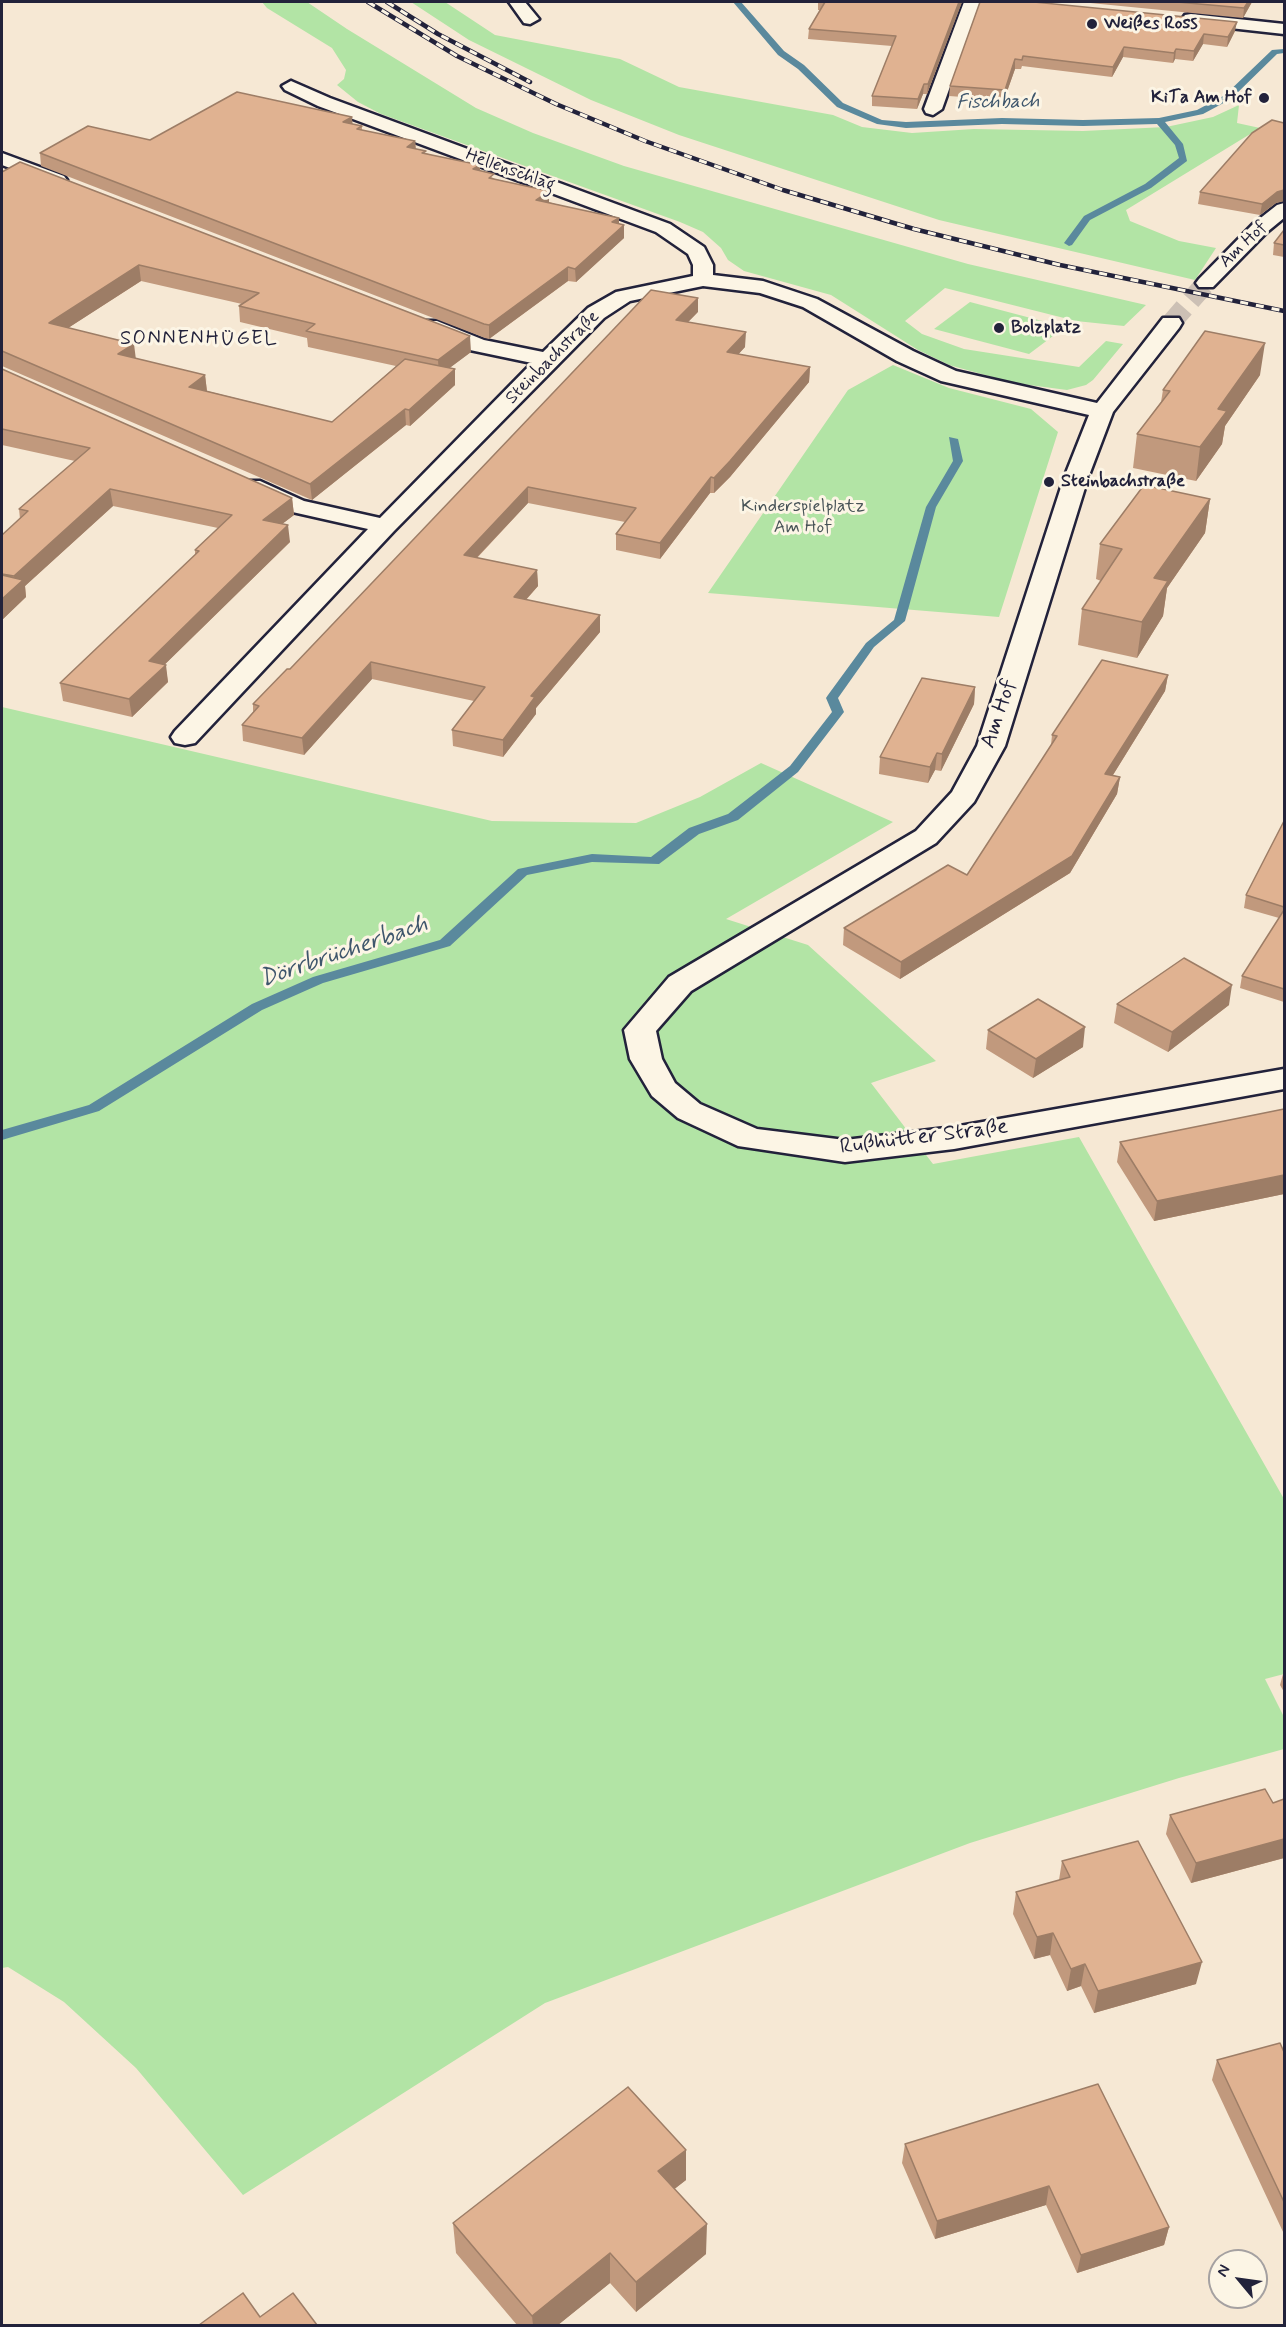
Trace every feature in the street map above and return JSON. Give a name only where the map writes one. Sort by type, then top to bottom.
[{"type":"street","points":[[516,2],[530,19]]},
{"type":"street","points":[[933,109],[972,2]]},
{"type":"street","points":[[1178,17],[1284,29]]},
{"type":"street","name":"Hellenschlag","points":[[291,86],[324,102],[663,228],[697,251],[703,265],[703,280]]},
{"type":"street","points":[[2,159],[79,189]]},
{"type":"street","name":"Am Hof","points":[[1206,283],[1260,228],[1284,209]]},
{"type":"street","name":"Steinbachstraße","points":[[185,737],[385,526],[548,360],[596,313],[623,296],[703,280],[763,286],[810,303],[905,356],[949,376],[1102,411]]},
{"type":"street","points":[[412,319],[478,345],[548,360]]},
{"type":"street","name":"Am Hof","points":[[680,984],[926,837],[964,796],[991,746],[1076,478],[1102,411],[1171,323]]},
{"type":"street","points":[[231,477],[296,506],[385,526]]},
{"type":"street","name":"Rußhütter Straße","points":[[680,984],[640,1030],[646,1059],[663,1089],[689,1111],[750,1139],[845,1151],[954,1138],[1284,1079]]},
{"type":"green space","points":[[262,2],[307,2],[476,108],[533,133],[624,166],[968,264],[1146,305],[1124,326],[1076,321],[945,288],[905,321],[922,334],[964,349],[1079,367],[1106,341],[1123,344],[1093,380],[1086,385],[1067,390],[1014,383],[949,365],[918,350],[831,295],[744,271],[728,260],[721,248],[703,232],[381,114],[358,102],[337,85],[344,79],[346,70],[332,48],[267,8]]},
{"type":"green space","points":[[411,2],[445,2],[495,35],[620,59],[679,87],[833,115],[862,127],[912,133],[974,129],[1083,131],[1166,127],[1213,117],[1239,105],[1237,123],[1260,128],[1126,210],[1130,221],[1179,241],[1216,248],[1195,280],[939,220],[679,135],[591,100],[469,40]]},
{"type":"green space","name":"Bolzplatz","points":[[970,302],[1065,327],[1029,354],[934,329]]},
{"type":"green space","name":"Kinderspielplatz Am Hof","points":[[893,365],[949,388],[1031,409],[1058,432],[999,617],[708,593],[848,390]]},
{"type":"green space","points":[[2,707],[492,821],[636,823],[700,797],[761,763],[893,822],[726,919],[808,945],[936,1061],[871,1083],[933,1164],[1079,1137],[1284,1499],[1284,1674],[1265,1679],[1284,1717],[1284,1749],[1179,1778],[970,1843],[545,2003],[243,2195],[136,2068],[64,2002],[8,1967],[2,1968]]},
{"type":"building","points":[[825,2],[959,2],[928,84],[924,84],[918,99],[872,96],[896,36],[809,29]]},
{"type":"building","points":[[980,2],[1034,2],[1237,22],[1228,37],[1204,34],[1194,51],[1176,49],[1174,53],[1124,47],[1113,67],[1023,56],[1022,60],[1015,59],[1005,90],[950,86]]},
{"type":"building","points":[[1177,2],[1248,2],[1244,8]]},
{"type":"building","points":[[237,92],[352,117],[343,122],[362,126],[357,129],[415,141],[407,147],[426,151],[422,153],[480,165],[473,169],[494,174],[489,178],[549,191],[536,200],[619,218],[612,222],[624,225],[575,269],[568,267],[489,325],[40,153],[88,126],[150,140]]},
{"type":"building","points":[[1272,120],[1284,123],[1284,190],[1277,192],[1262,204],[1200,192],[1252,133]]},
{"type":"building","points":[[20,162],[470,336],[438,360],[306,331],[315,324],[239,306],[259,293],[139,265],[49,323],[134,344],[118,354],[205,375],[189,387],[332,422],[405,359],[455,369],[409,410],[405,409],[310,484],[2,351],[2,172]]},
{"type":"building","points":[[1284,230],[1284,245],[1274,243]]},
{"type":"building","points":[[651,290],[698,298],[676,320],[746,332],[727,352],[810,367],[730,461],[714,478],[711,477],[660,543],[616,534],[636,508],[528,487],[464,555],[537,570],[514,597],[600,615],[531,696],[535,697],[503,740],[452,730],[485,687],[371,662],[302,738],[242,725],[259,706],[253,704],[287,669],[290,669]]},
{"type":"building","points":[[1205,331],[1265,343],[1218,409],[1227,411],[1200,447],[1137,434],[1170,391],[1163,390]]},
{"type":"building","points":[[2,369],[292,498],[263,520],[288,525],[149,661],[166,665],[129,699],[60,683],[199,551],[195,550],[232,515],[110,489],[14,576],[2,574],[2,535],[28,511],[19,509],[90,448],[2,429]]},
{"type":"building","points":[[1144,485],[1210,499],[1154,578],[1168,581],[1142,622],[1082,609],[1122,549],[1100,544]]},
{"type":"building","points":[[2,575],[23,580],[2,599]]},
{"type":"building","points":[[1102,660],[1168,675],[1105,774],[1120,777],[1072,856],[901,962],[844,928],[948,865],[967,875],[1057,736],[1052,735]]},
{"type":"building","points":[[922,678],[975,687],[942,754],[937,753],[930,767],[880,757]]},
{"type":"building","points":[[1284,821],[1284,907],[1246,895]]},
{"type":"building","points":[[1284,910],[1284,989],[1242,976]]},
{"type":"building","points":[[1184,958],[1232,985],[1172,1032],[1117,1004]]},
{"type":"building","points":[[1038,999],[1085,1027],[1036,1059],[988,1030]]},
{"type":"building","points":[[1284,1109],[1284,1175],[1157,1201],[1120,1142]]},
{"type":"building","points":[[1265,1789],[1273,1803],[1284,1799],[1284,1839],[1196,1863],[1170,1815]]},
{"type":"building","points":[[1138,1841],[1202,1962],[1098,1991],[1085,1964],[1071,1969],[1053,1933],[1037,1937],[1016,1892],[1070,1877],[1062,1861]]},
{"type":"building","points":[[1280,2043],[1284,2052],[1284,2202],[1217,2060]]},
{"type":"building","points":[[1098,2084],[1169,2227],[1081,2255],[1049,2186],[937,2221],[905,2144]]},
{"type":"building","points":[[628,2087],[686,2150],[658,2171],[707,2224],[636,2282],[610,2253],[532,2316],[453,2223]]},
{"type":"building","points":[[243,2293],[260,2317],[293,2293],[317,2325],[199,2325]]},
{"type":"waterway","name":"Fischbach","points":[[737,2],[781,53],[801,67],[840,105],[880,122],[906,125],[1002,121],[1083,123],[1159,121]]},
{"type":"waterway","name":"Fischbach","points":[[1159,121],[1200,112],[1228,97],[1275,52],[1284,51]]},
{"type":"waterway","name":"Dörrbrücherbach","points":[[1069,243],[1087,218],[1148,186],[1184,159],[1179,144],[1159,121]]},
{"type":"waterway","name":"Dörrbrücherbach","points":[[2,1135],[94,1108],[257,1007],[318,980],[445,943],[523,872],[592,858],[654,861],[694,831],[733,817],[794,769],[838,712],[832,698],[870,645],[899,621],[931,507],[958,461],[953,439]]},
{"type":"tunnel","points":[[1171,323],[1206,283]]},
{"type":"railway","points":[[368,2],[457,56],[556,104],[645,141],[783,190],[914,229],[1060,265],[1284,311]]},
{"type":"railway","points":[[387,2],[438,34],[530,82]]},
{"type":"place","name":"Weißes Ross","points":[[1092,24]]},
{"type":"place","name":"KiTa Am Hof","points":[[1264,98]]},
{"type":"place","name":"Bolzplatz","points":[[999,328]]},
{"type":"place","name":"Steinbachstraße","points":[[1049,482]]},
{"type":"district","name":"SONNENHÜGEL","points":[[199,340]]}]
